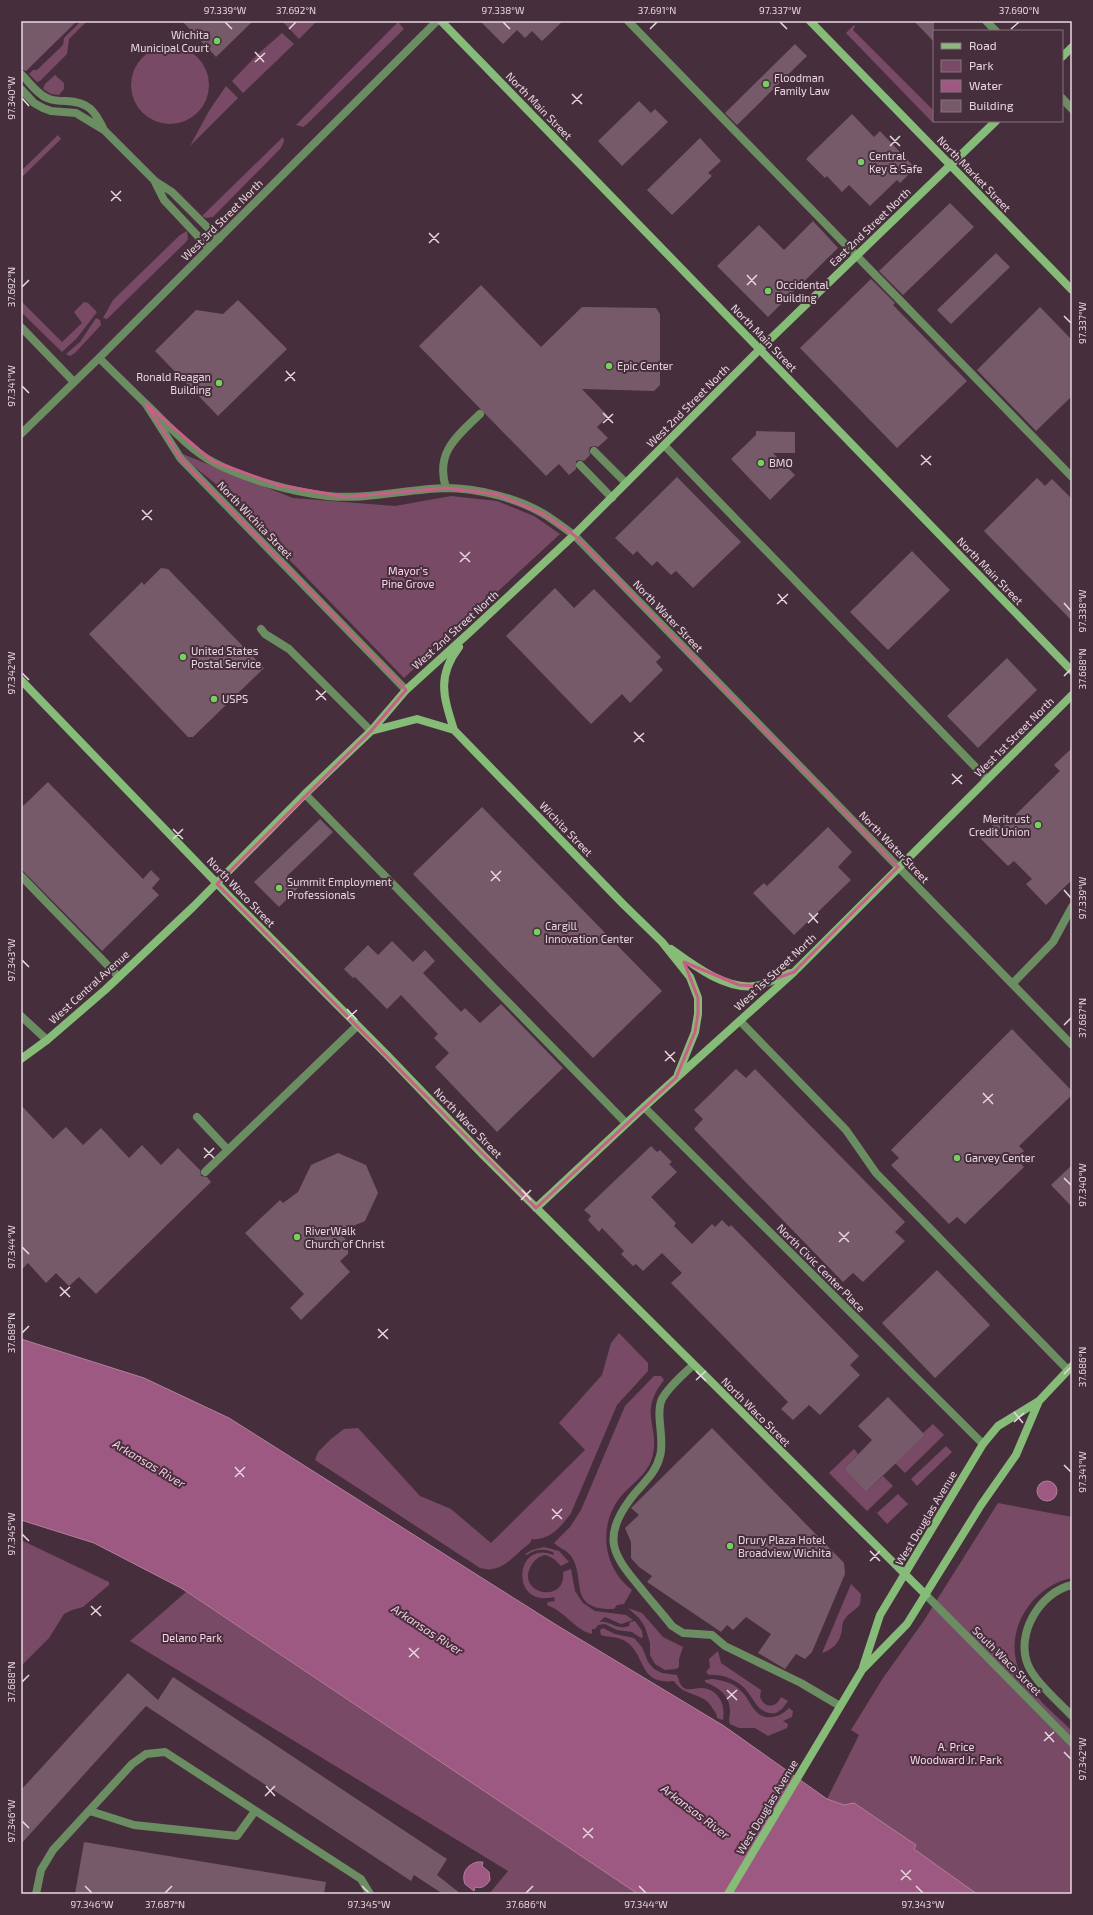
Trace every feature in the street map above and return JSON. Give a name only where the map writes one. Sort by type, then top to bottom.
[{"type":"street","name":"West 3rd Street North","points":[[21,434],[437,21]]},
{"type":"street","name":"North Main Street","points":[[441,21],[1072,671]]},
{"type":"street","points":[[628,21],[1072,477]]},
{"type":"street","name":"North Market Street","points":[[810,21],[1072,290]]},
{"type":"street","points":[[986,21],[995,30]]},
{"type":"street","points":[[1063,56],[1072,47]]},
{"type":"street","points":[[22,76],[40,94],[48,98],[75,101],[89,107],[97,115],[104,130]]},
{"type":"street","points":[[21,89],[34,103],[43,108],[51,111],[76,113],[104,130],[155,181],[172,192],[219,239]]},
{"type":"street","points":[[1063,99],[1072,109]]},
{"type":"street","name":"East 2nd Street North","points":[[760,349],[995,122]]},
{"type":"street","points":[[155,181],[164,200],[209,248]]},
{"type":"street","points":[[21,327],[74,382]]},
{"type":"street","name":"West 2nd Street North","points":[[169,929],[217,884],[305,794],[371,731],[406,690],[574,535],[665,446],[760,349]]},
{"type":"street","name":"North Wichita Street","points":[[99,358],[146,404],[181,459],[406,690]]},
{"type":"street","name":"North Water Street","points":[[146,404],[196,450],[212,462],[278,486],[313,494],[346,497],[446,488],[496,494],[543,514],[574,535],[1072,1045]]},
{"type":"street","points":[[446,488],[442,466],[445,453],[456,438],[480,414]]},
{"type":"street","points":[[665,446],[987,779]]},
{"type":"street","points":[[594,451],[626,483]]},
{"type":"street","points":[[580,465],[612,498]]},
{"type":"street","points":[[261,629],[289,649],[371,731],[417,720],[454,730]]},
{"type":"street","points":[[454,730],[444,696],[444,677],[455,652],[471,631]]},
{"type":"street","name":"North Waco Street","points":[[21,680],[217,884],[536,1208],[926,1595]]},
{"type":"street","name":"West 1st Street North","points":[[536,1208],[626,1123],[794,972],[1072,695]]},
{"type":"street","name":"Wichita Street","points":[[454,730],[623,904],[662,942]]},
{"type":"street","points":[[305,794],[626,1123]]},
{"type":"street","points":[[21,876],[119,977]]},
{"type":"street","points":[[1013,983],[1053,942],[1072,907]]},
{"type":"street","name":"West Central Avenue","points":[[21,1059],[47,1040],[119,977],[169,929]]},
{"type":"street","points":[[662,942],[697,968],[718,978],[739,985],[755,986],[794,972]]},
{"type":"street","points":[[662,942],[690,978],[698,998],[695,1032],[676,1078]]},
{"type":"street","points":[[21,1016],[47,1040]]},
{"type":"street","points":[[740,1021],[846,1130],[876,1173],[1070,1368]]},
{"type":"street","points":[[205,1172],[357,1026]]},
{"type":"street","name":"North Civic Center Place","points":[[644,1107],[983,1444]]},
{"type":"street","points":[[197,1117],[228,1150]]},
{"type":"street","points":[[693,1365],[672,1386],[662,1400],[660,1417],[662,1439],[660,1457],[651,1477],[634,1493],[621,1512],[615,1528],[614,1547],[621,1564],[672,1626],[683,1633],[712,1635],[725,1646],[802,1683],[840,1706]]},
{"type":"street","name":"West Douglas Avenue","points":[[862,1670],[880,1615],[983,1444],[998,1426],[1039,1400],[1070,1368]]},
{"type":"street","name":"West Douglas Avenue","points":[[728,1894],[862,1670],[907,1624],[981,1505],[1016,1455],[1039,1400]]},
{"type":"street","points":[[1072,1585],[1059,1590],[1048,1597],[1031,1618],[1027,1632],[1026,1652],[1028,1664],[1035,1676],[1072,1716]]},
{"type":"street","name":"South Waco Street","points":[[926,1595],[1072,1743]]},
{"type":"street","points":[[36,1894],[41,1870],[53,1850],[132,1764],[146,1754],[165,1752],[361,1879],[370,1894]]},
{"type":"street","points":[[90,1811],[134,1825],[237,1836],[255,1811]]},
{"type":"highlighted area","points":[[146,404],[212,461],[278,485],[345,497],[446,488],[496,494],[543,514],[574,535],[898,867],[794,972],[755,986],[739,985],[684,962],[698,998],[698,1014],[695,1032],[676,1078],[536,1208],[217,884],[371,731],[406,690],[181,459]]},
{"type":"green space","points":[[81,21],[87,21],[69,39],[67,54],[40,81],[37,82],[29,74],[33,70],[37,70],[63,45],[64,38]]},
{"type":"green space","points":[[282,21],[317,21],[299,39]]},
{"type":"green space","points":[[398,22],[404,29],[307,124],[303,127],[296,125]]},
{"type":"green space","points":[[854,25],[855,26],[853,30],[933,110],[932,122],[846,33]]},
{"type":"green space","points":[[282,33],[294,44],[243,93],[232,81],[258,54]]},
{"type":"green space","points":[[170,46],[185,49],[197,58],[206,70],[209,85],[206,100],[197,112],[185,121],[170,124],[155,121],[143,112],[134,100],[131,85],[134,70],[143,58],[155,49]]},
{"type":"green space","points":[[55,75],[64,83],[64,89],[59,95],[51,94],[43,89],[45,84]]},
{"type":"green space","points":[[226,86],[238,98],[190,146],[209,111]]},
{"type":"green space","points":[[58,135],[61,139],[21,178],[21,171]]},
{"type":"green space","points":[[283,137],[284,141],[281,148],[213,217],[206,218],[202,216]]},
{"type":"green space","points":[[187,231],[188,239],[186,242],[107,319],[103,318],[113,300],[180,235]]},
{"type":"green space","points":[[21,301],[62,342],[82,323],[74,312],[84,302],[88,303],[97,312],[77,338],[62,352],[21,312]]},
{"type":"green space","points":[[96,318],[100,320],[101,325],[75,353],[70,356],[66,354],[80,342]]},
{"type":"green space","name":"Mayor's Pine Grove","points":[[175,451],[293,498],[395,506],[451,496],[497,501],[534,516],[560,534],[404,678],[217,485]]},
{"type":"green space","points":[[619,1333],[648,1363],[648,1371],[617,1405],[571,1513],[554,1532],[544,1538],[532,1539],[530,1543],[508,1562],[495,1569],[480,1568],[315,1460],[318,1452],[344,1429],[358,1428],[420,1496],[451,1509],[491,1543],[585,1450],[559,1423],[602,1375],[611,1343]]},
{"type":"green space","points":[[654,1376],[661,1376],[664,1380],[656,1392],[652,1402],[651,1420],[654,1447],[652,1458],[642,1476],[618,1500],[608,1523],[606,1536],[610,1560],[615,1571],[632,1590],[624,1604],[617,1605],[614,1609],[599,1608],[589,1604],[584,1599],[580,1592],[578,1574],[571,1556],[554,1543],[570,1527],[581,1510],[625,1406]]},
{"type":"green space","points":[[933,1424],[944,1435],[905,1473],[895,1463],[925,1435],[923,1433]]},
{"type":"green space","points":[[946,1446],[952,1452],[917,1486],[911,1479]]},
{"type":"green space","points":[[854,1449],[858,1454],[844,1469],[866,1492],[883,1476],[893,1486],[867,1511],[829,1473]]},
{"type":"green space","points":[[898,1494],[908,1504],[887,1524],[877,1513]]},
{"type":"green space","name":"A. Price Woodward Jr. Park","points":[[998,1503],[1072,1517],[1072,1578],[1057,1583],[1044,1591],[1032,1602],[1023,1614],[1017,1629],[1015,1644],[1016,1659],[1025,1682],[1044,1704],[1072,1731],[1072,1894],[977,1894],[914,1849],[916,1845],[844,1805],[827,1799],[859,1735],[851,1730],[883,1678],[923,1622]]},
{"type":"green space","points":[[21,1540],[109,1582],[109,1585],[83,1607],[64,1614],[49,1638],[21,1666]]},
{"type":"green space","points":[[544,1547],[559,1551],[569,1562],[561,1566],[554,1559],[546,1555],[537,1559],[531,1566],[528,1576],[530,1583],[535,1589],[542,1592],[550,1592],[557,1589],[562,1582],[563,1572],[571,1569],[575,1591],[583,1603],[595,1611],[626,1615],[633,1620],[621,1624],[605,1617],[599,1622],[607,1622],[625,1627],[629,1626],[630,1622],[635,1621],[642,1631],[643,1637],[641,1638],[632,1632],[617,1630],[605,1624],[598,1625],[595,1629],[592,1629],[592,1634],[586,1632],[580,1629],[560,1612],[547,1605],[548,1602],[555,1601],[554,1597],[539,1598],[530,1593],[524,1584],[522,1574],[525,1564],[531,1556],[540,1553],[553,1555],[554,1553],[547,1550],[540,1550],[533,1551],[527,1555],[525,1554],[532,1550]]},
{"type":"green space","points":[[851,1584],[861,1594],[860,1604],[844,1621],[840,1638],[836,1644],[822,1653]]},
{"type":"green space","name":"Delano Park","points":[[186,1592],[638,1894],[489,1894],[508,1871],[130,1641]]},
{"type":"green space","points":[[628,1608],[642,1613],[663,1637],[683,1647],[679,1659],[679,1667],[676,1669],[665,1670],[655,1664],[650,1655],[650,1643],[645,1627],[639,1618]]},
{"type":"green space","points":[[603,1628],[615,1634],[634,1638],[642,1647],[648,1662],[654,1669],[662,1673],[677,1675],[684,1688],[706,1689],[716,1694],[722,1703],[724,1714],[723,1720],[717,1718],[716,1713],[703,1698],[683,1690],[674,1681],[655,1679],[645,1669],[638,1655],[628,1643],[618,1638],[601,1635],[600,1630]]},
{"type":"green space","points":[[718,1651],[721,1663],[761,1690],[760,1697],[765,1704],[770,1706],[773,1705],[779,1701],[781,1697],[788,1701],[782,1709],[776,1713],[764,1711],[756,1704],[741,1685],[730,1678],[709,1675],[706,1672],[710,1667],[709,1659]]},
{"type":"green space","points":[[712,1679],[724,1681],[738,1688],[745,1695],[754,1709],[762,1716],[776,1716],[789,1708],[793,1711],[792,1717],[783,1721],[788,1724],[787,1728],[768,1736],[755,1728],[739,1728],[730,1724],[730,1705],[726,1696],[715,1687],[705,1682],[705,1680]]},
{"type":"water","name":"Arkansas River","points":[[21,1339],[144,1378],[229,1418],[558,1626],[724,1726],[827,1799],[844,1805],[854,1803],[916,1845],[914,1849],[977,1894],[638,1894],[181,1588],[94,1543],[21,1520]]},
{"type":"water","points":[[1047,1481],[1054,1484],[1057,1491],[1054,1498],[1047,1501],[1040,1498],[1037,1491],[1040,1484]]},
{"type":"water","points":[[477,1862],[483,1862],[482,1866],[489,1872],[490,1880],[487,1884],[480,1888],[475,1887],[474,1891],[465,1884],[464,1873],[470,1865]]},
{"type":"building","points":[[21,21],[77,21],[26,71],[21,70]]},
{"type":"building","name":"Wichita Municipal Court","points":[[182,21],[253,21],[216,57]]},
{"type":"building","points":[[480,21],[563,21],[542,41],[532,31],[525,38],[517,30],[503,44]]},
{"type":"building","points":[[914,21],[934,21],[933,41]]},
{"type":"building","name":"Floodman Family Law","points":[[795,44],[807,56],[737,125],[725,113]]},
{"type":"building","points":[[639,101],[651,113],[655,109],[668,122],[622,166],[598,141]]},
{"type":"building","points":[[852,114],[874,137],[880,131],[915,168],[900,183],[897,180],[870,206],[849,185],[842,192],[827,176],[825,178],[806,159]]},
{"type":"building","points":[[700,138],[721,161],[708,173],[712,176],[672,215],[647,190]]},
{"type":"building","points":[[950,203],[974,227],[903,295],[879,271]]},
{"type":"building","name":"Occidental Building","points":[[813,221],[838,248],[768,317],[717,266],[759,225],[784,250]]},
{"type":"building","points":[[996,253],[1010,267],[951,324],[937,310]]},
{"type":"building","points":[[871,279],[895,303],[893,305],[967,381],[897,448],[800,348]]},
{"type":"building","points":[[481,285],[541,347],[582,307],[656,308],[660,314],[660,385],[654,391],[582,389],[608,416],[597,427],[608,438],[598,447],[590,447],[590,455],[584,461],[576,461],[576,469],[569,475],[559,464],[546,476],[419,346]]},
{"type":"building","name":"Ronald Reagan Building","points":[[238,300],[287,349],[218,416],[155,351],[196,310],[223,314]]},
{"type":"building","points":[[1040,307],[1072,340],[1072,396],[1036,431],[977,370]]},
{"type":"building","name":"BMO","points":[[756,431],[795,432],[795,453],[773,453],[795,475],[770,500],[731,459],[756,435]]},
{"type":"building","points":[[677,477],[741,542],[693,588],[676,571],[671,575],[657,561],[652,566],[637,551],[633,555],[615,538]]},
{"type":"building","points":[[1037,478],[1045,486],[1052,479],[1072,499],[1072,621],[984,531]]},
{"type":"building","points":[[912,551],[950,590],[888,650],[850,612]]},
{"type":"building","name":"United States Postal Service","points":[[161,568],[168,569],[264,668],[193,737],[188,737],[89,634],[142,582],[144,585]]},
{"type":"building","points":[[555,588],[574,608],[594,589],[661,657],[656,662],[663,670],[630,703],[622,694],[591,724],[506,636]]},
{"type":"building","points":[[1007,658],[1037,690],[978,748],[947,716]]},
{"type":"building","name":"Meritrust Credit Union","points":[[1072,748],[1072,880],[1046,905],[1026,884],[1032,879],[1014,861],[1008,866],[980,838],[996,822],[1002,828],[1060,771],[1054,765]]},
{"type":"building","points":[[48,782],[143,879],[151,870],[160,879],[152,888],[159,895],[102,951],[21,869],[21,808]]},
{"type":"building","name":"Cargill Innovation Center","points":[[482,807],[662,991],[593,1058],[413,874]]},
{"type":"building","points":[[320,819],[333,832],[287,876],[298,888],[279,907],[254,882]]},
{"type":"building","points":[[828,827],[852,852],[838,867],[851,880],[794,935],[753,893],[764,883],[767,886]]},
{"type":"building","points":[[392,941],[413,962],[425,950],[435,961],[423,973],[461,1012],[465,1008],[480,1023],[501,1004],[563,1068],[497,1132],[435,1067],[449,1053],[434,1038],[438,1034],[401,995],[387,1009],[355,977],[353,978],[344,969],[368,945],[378,955]]},
{"type":"building","name":"Garvey Center","points":[[1012,1029],[1072,1091],[1072,1095],[1019,1146],[1024,1151],[1016,1159],[1024,1167],[965,1224],[957,1217],[949,1224],[891,1165],[899,1158],[891,1150]]},
{"type":"building","points":[[736,1069],[746,1078],[755,1069],[905,1222],[895,1232],[905,1241],[863,1282],[853,1273],[843,1282],[694,1129],[703,1119],[694,1110]]},
{"type":"building","points":[[21,1105],[53,1139],[66,1127],[83,1145],[101,1128],[129,1158],[142,1145],[161,1165],[178,1148],[200,1170],[201,1176],[207,1177],[211,1182],[96,1294],[79,1277],[69,1286],[56,1273],[46,1283],[28,1263],[21,1270]]},
{"type":"building","points":[[651,1146],[657,1152],[660,1150],[672,1162],[669,1164],[677,1172],[651,1197],[676,1223],[674,1226],[692,1244],[712,1224],[715,1227],[722,1220],[729,1227],[731,1225],[859,1356],[850,1365],[860,1375],[820,1415],[809,1405],[793,1420],[781,1409],[788,1402],[671,1283],[682,1273],[662,1253],[643,1271],[636,1264],[633,1266],[621,1254],[624,1251],[602,1228],[599,1232],[588,1220],[591,1216],[584,1210]]},
{"type":"building","name":"RiverWalk Church of Christ","points":[[338,1153],[366,1165],[378,1193],[365,1221],[339,1232],[348,1242],[348,1254],[340,1261],[350,1272],[301,1320],[290,1308],[304,1294],[245,1233],[280,1200],[283,1203],[298,1192],[311,1165]]},
{"type":"building","points":[[1072,1165],[1072,1207],[1051,1185]]},
{"type":"building","points":[[937,1270],[990,1325],[935,1378],[882,1323]]},
{"type":"building","points":[[888,1397],[925,1435],[866,1492],[844,1469],[872,1440],[858,1426]]},
{"type":"building","name":"Drury Plaza Hotel Broadview Wichita","points":[[712,1428],[844,1563],[845,1574],[812,1652],[805,1659],[796,1654],[785,1669],[758,1653],[771,1634],[746,1617],[733,1630],[727,1625],[721,1632],[647,1582],[652,1576],[639,1567],[631,1558],[631,1542],[625,1528],[639,1515],[631,1508]]},
{"type":"building","points":[[128,1673],[158,1700],[173,1677],[447,1859],[437,1875],[461,1894],[443,1894],[414,1875],[411,1881],[146,1706],[21,1844],[21,1790]]},
{"type":"building","points":[[84,1842],[326,1882],[324,1894],[75,1894]]},
{"type":"place","name":"Wichita Municipal Court","points":[[217,41]]},
{"type":"place","name":"Floodman Family Law","points":[[766,84]]},
{"type":"place","name":"Central Key & Safe","points":[[861,162]]},
{"type":"place","name":"Occidental Building","points":[[768,291]]},
{"type":"place","name":"Epic Center","points":[[609,366]]},
{"type":"place","name":"Ronald Reagan Building","points":[[219,383]]},
{"type":"place","name":"BMO","points":[[761,463]]},
{"type":"place","name":"United States Postal Service","points":[[183,657]]},
{"type":"place","name":"USPS","points":[[214,699]]},
{"type":"place","name":"Meritrust Credit Union","points":[[1038,825]]},
{"type":"place","name":"Summit Employment Professionals","points":[[279,888]]},
{"type":"place","name":"Cargill Innovation Center","points":[[537,932]]},
{"type":"place","name":"Garvey Center","points":[[957,1158]]},
{"type":"place","name":"RiverWalk Church of Christ","points":[[297,1237]]},
{"type":"place","name":"Drury Plaza Hotel Broadview Wichita","points":[[730,1546]]}]
